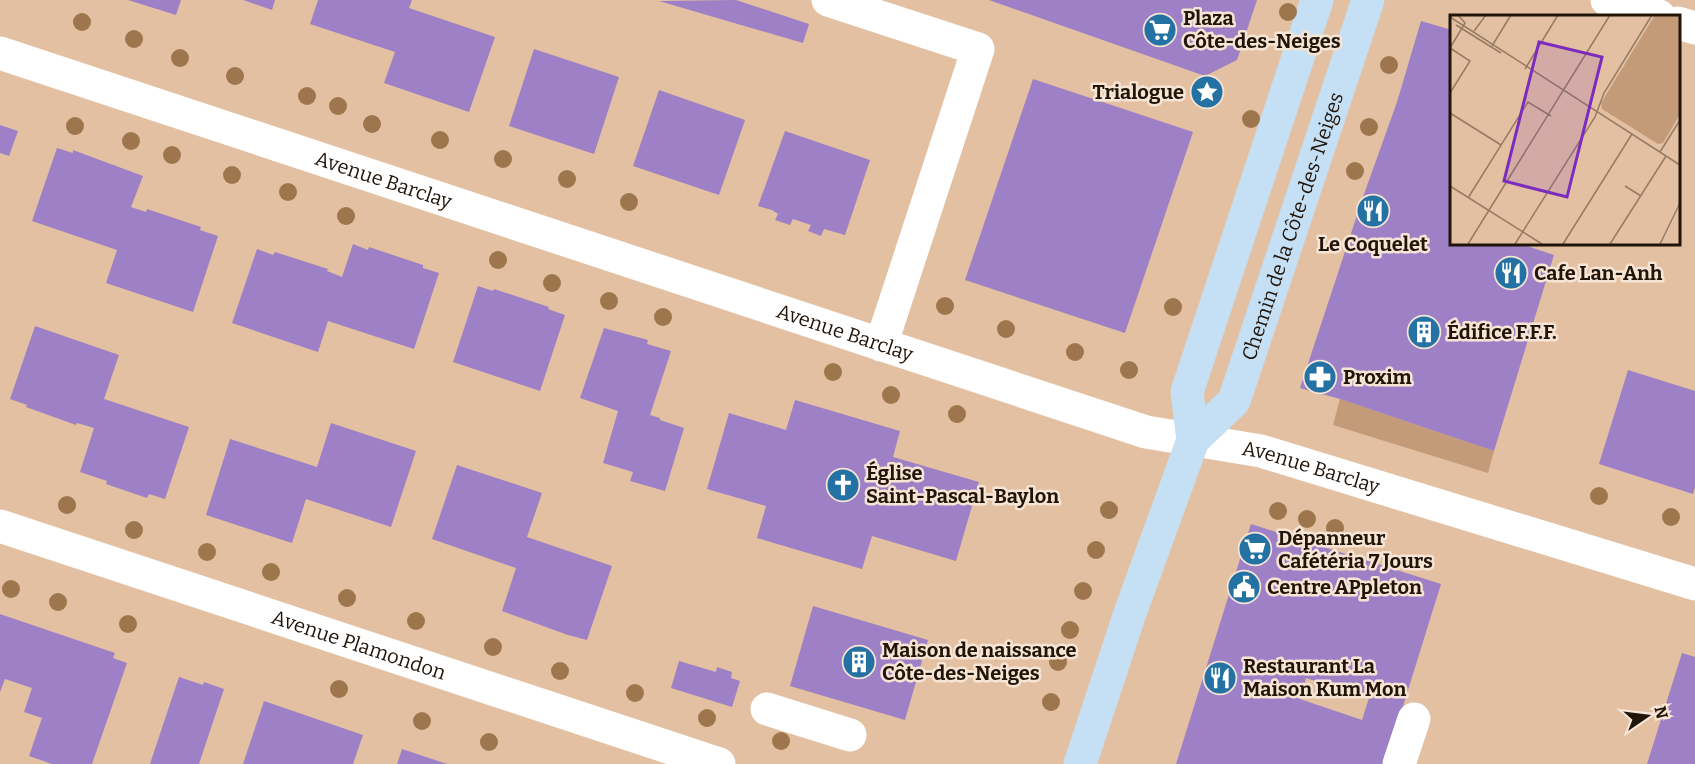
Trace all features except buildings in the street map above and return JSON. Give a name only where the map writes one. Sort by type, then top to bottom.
[{"type":"main road","name":"Chemin de la Côte-des-Neiges","points":[[1193,440],[1187,392],[1317,0]]},
{"type":"main road","name":"Chemin de la Côte-des-Neiges","points":[[1080,764],[1130,613],[1193,440],[1234,401],[1368,0]]},
{"type":"street","points":[[828,0],[978,49],[881,345]]},
{"type":"street","points":[[1607,0],[1656,15]]},
{"type":"street","points":[[1680,24],[1695,28]]},
{"type":"street","name":"Avenue Barclay","points":[[0,53],[1146,432],[1261,451],[1695,584]]},
{"type":"street","name":"Avenue Plamondon","points":[[0,526],[719,764]]},
{"type":"street","points":[[767,709],[850,735]]},
{"type":"street","points":[[1399,764],[1414,719]]},
{"type":"shaded area","points":[[1340,399],[1494,451],[1488,473],[1333,425]]},
{"type":"place","name":"Plaza Côte-des-Neiges","points":[[1160,30]]},
{"type":"place","name":"Trialogue","points":[[1207,92]]},
{"type":"place","name":"Le Coquelet","points":[[1373,211]]},
{"type":"place","name":"Cafe Lan-Anh","points":[[1511,273]]},
{"type":"place","name":"Édifice F.F.F.","points":[[1424,332]]},
{"type":"place","name":"Proxim","points":[[1320,377]]},
{"type":"place","name":"Église Saint-Pascal-Baylon","points":[[843,485]]},
{"type":"place","name":"Dépanneur Cafétéria 7 Jours","points":[[1255,549]]},
{"type":"place","name":"Centre APpleton","points":[[1244,587]]},
{"type":"place","name":"Maison de naissance Côte-des-Neiges","points":[[859,662]]},
{"type":"place","name":"Restaurant La Maison Kum Mon","points":[[1220,678]]}]
